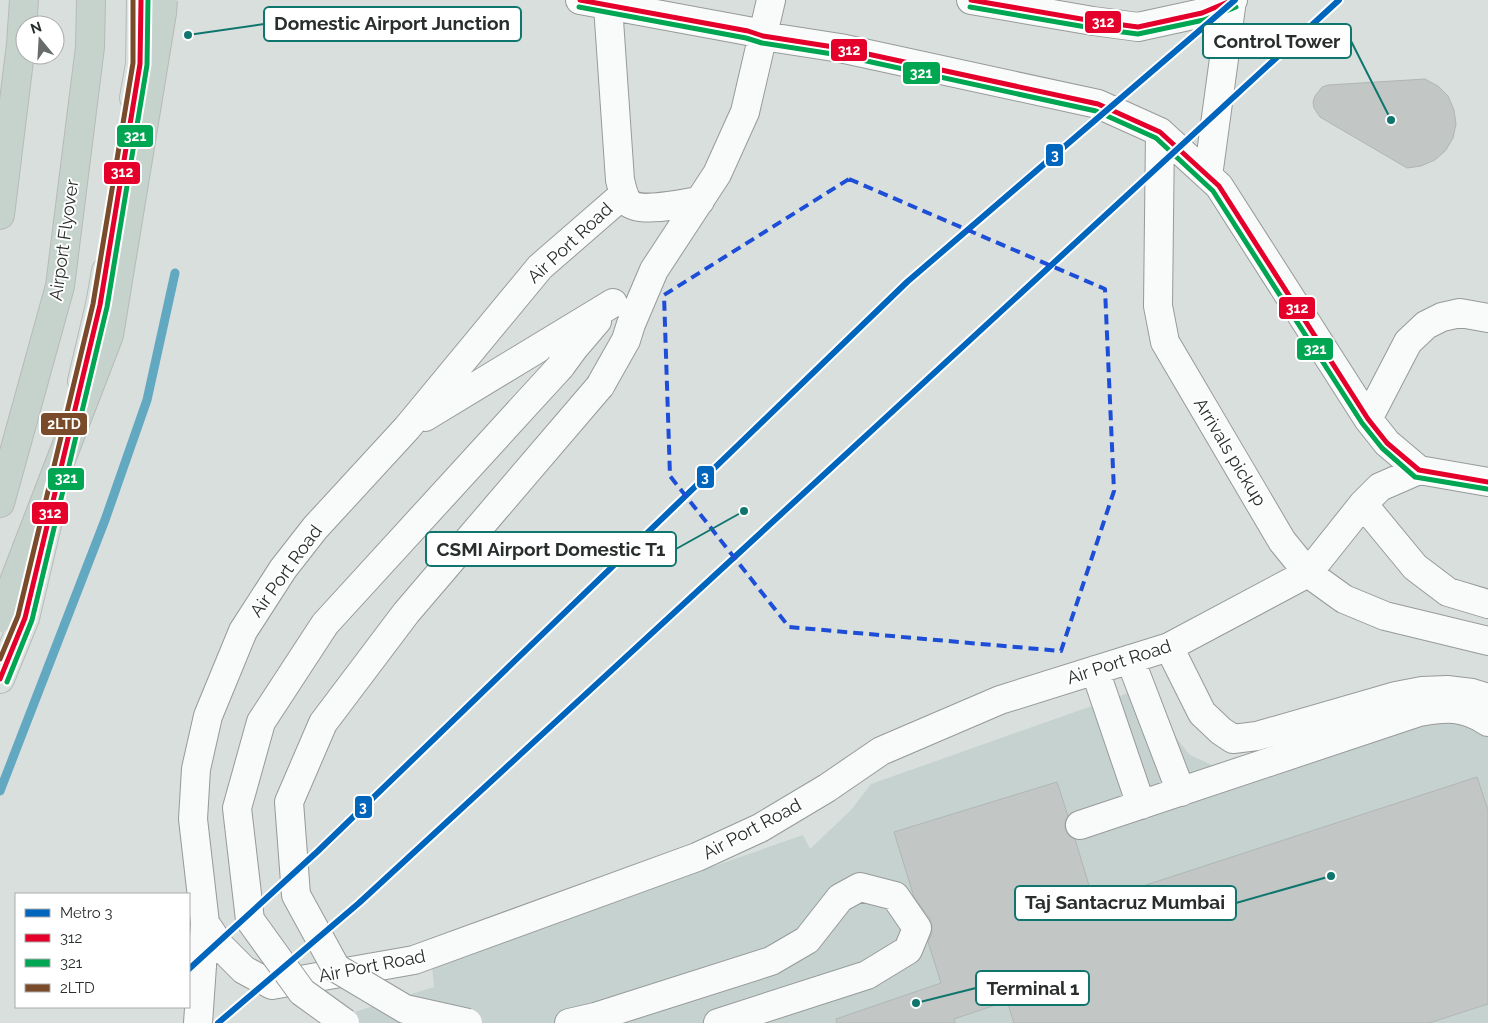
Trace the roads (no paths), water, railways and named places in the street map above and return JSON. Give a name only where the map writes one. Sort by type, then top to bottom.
[{"type":"highway","points":[[0,215],[21,44],[24,0]]},
{"type":"highway","name":"Airport Flyover","points":[[0,503],[60,286],[90,48],[92,0]]},
{"type":"highway","points":[[0,618],[109,335],[162,13],[162,0]]},
{"type":"main road","points":[[0,679],[25,618],[100,306],[140,64],[141,0]]},
{"type":"street","points":[[580,0],[748,31],[763,36],[840,48],[1098,104],[1160,132],[1219,186],[1368,419],[1387,443],[1419,470],[1488,482]]},
{"type":"street","points":[[468,1023],[405,1009],[336,968],[296,895],[289,802],[322,723],[406,613],[600,386],[626,340],[654,270],[717,174],[745,112],[771,0]]},
{"type":"street","points":[[971,0],[1138,27],[1202,13],[1232,0]]},
{"type":"street","points":[[1208,176],[1232,0]]},
{"type":"street","name":"Air Port Road","points":[[608,6],[620,180],[624,194],[628,202],[638,208],[700,201]]},
{"type":"street","name":"Arrivals pickup","points":[[1160,132],[1158,306],[1165,342],[1282,541],[1308,573],[1344,599],[1386,616],[1488,641]]},
{"type":"street","name":"Air Port Road","points":[[624,194],[540,268],[407,428],[315,528],[283,569],[243,631],[208,716],[196,769],[193,819],[205,923],[221,948],[244,970],[272,985],[414,960],[698,857],[760,828],[827,788],[882,751],[1000,700],[1169,647],[1308,573],[1363,504]]},
{"type":"street","points":[[407,428],[613,303],[654,270]]},
{"type":"street","points":[[346,1023],[302,992],[250,920],[237,808],[261,722],[325,624],[560,367],[613,303]]},
{"type":"street","points":[[1368,419],[1408,342],[1426,325],[1442,316],[1460,313],[1488,318]]},
{"type":"street","points":[[1419,470],[1380,487],[1363,504],[1415,567],[1448,592],[1488,604]]},
{"type":"street","points":[[1169,647],[1202,713],[1221,731],[1233,739],[1257,736],[1396,696],[1422,691],[1447,690],[1472,693],[1488,698]]},
{"type":"street","points":[[1130,659],[1181,792]]},
{"type":"street","points":[[1095,670],[1142,805]]},
{"type":"street","points":[[1080,826],[1419,712],[1453,709],[1469,711],[1488,722]]},
{"type":"street","points":[[568,1023],[596,1017],[771,961],[807,940],[840,898],[860,887],[895,896],[916,928],[908,950],[867,975],[718,1023]]},
{"type":"street","points":[[198,1023],[205,923]]},
{"type":"waterway","points":[[0,791],[105,520],[147,400],[175,273]]},
{"type":"metro line","name":"3","points":[[190,968],[318,851],[907,282],[1235,0]]},
{"type":"metro line","name":"3","points":[[218,1023],[359,903],[1339,0]]},
{"type":"place","name":"Domestic Airport Junction","points":[[188,35]]},
{"type":"place","name":"Control Tower","points":[[1391,120]]},
{"type":"place","name":"CSMI Airport Domestic T1","points":[[744,511]]},
{"type":"place","name":"Taj Santacruz Mumbai","points":[[1331,876]]},
{"type":"place","name":"Terminal 1","points":[[916,1003]]}]
